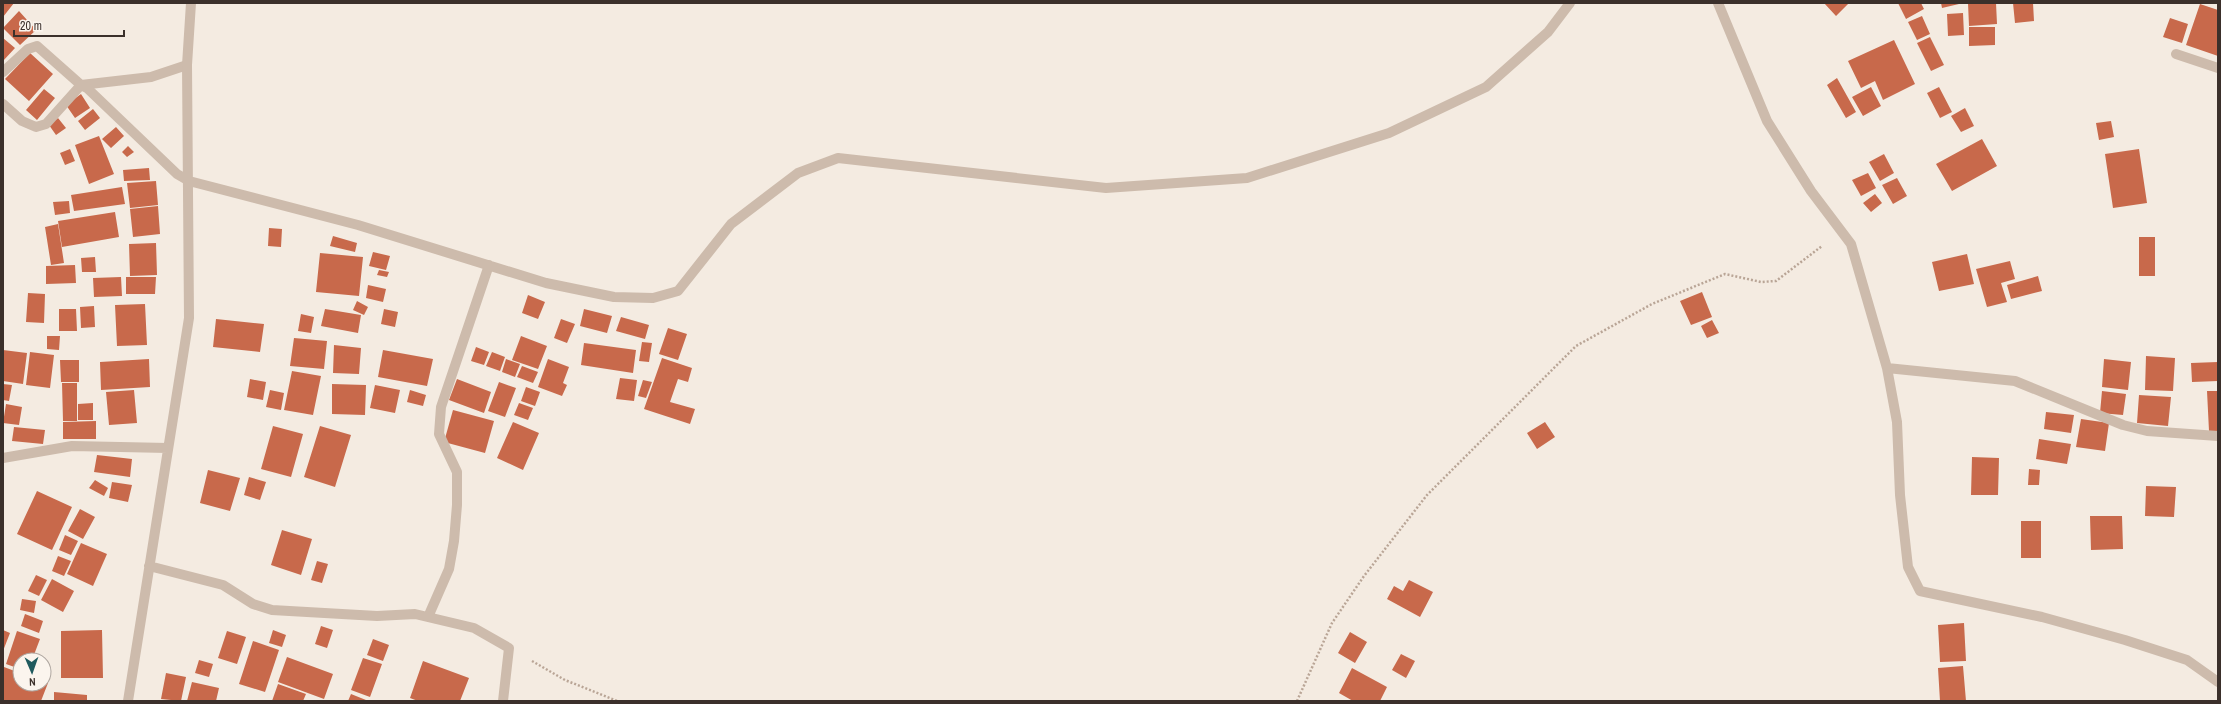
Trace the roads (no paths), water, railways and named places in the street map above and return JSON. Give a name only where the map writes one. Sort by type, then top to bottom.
[{"type":"street","points":[[128,701],[189,318],[190,181],[187,65],[190,3]]},
{"type":"street","points":[[3,72],[28,50],[37,46],[81,85],[87,88],[177,174],[190,181],[358,225],[546,283],[614,297],[653,298],[678,291],[732,224],[798,173],[838,158],[1106,188],[1246,178],[1389,133],[1486,87],[1548,32],[1570,3]]},
{"type":"street","points":[[1718,3],[1767,121],[1811,191],[1851,244],[1887,368],[1897,422],[1900,495],[1908,567],[1920,591],[2042,617],[2125,640],[2187,660],[2218,682]]},
{"type":"street","points":[[2176,54],[2218,68]]},
{"type":"street","points":[[3,104],[22,122],[36,127],[46,124],[81,85],[151,77],[187,65]]},
{"type":"street","points":[[428,617],[449,569],[454,541],[457,505],[457,472],[439,434],[441,407],[489,265]]},
{"type":"street","points":[[1887,368],[2015,381],[2122,425],[2147,431],[2218,436]]},
{"type":"street","points":[[3,458],[72,446],[168,448]]},
{"type":"street","points":[[149,566],[223,585],[253,604],[272,610],[377,616],[415,614],[474,628],[509,648],[503,701]]}]
